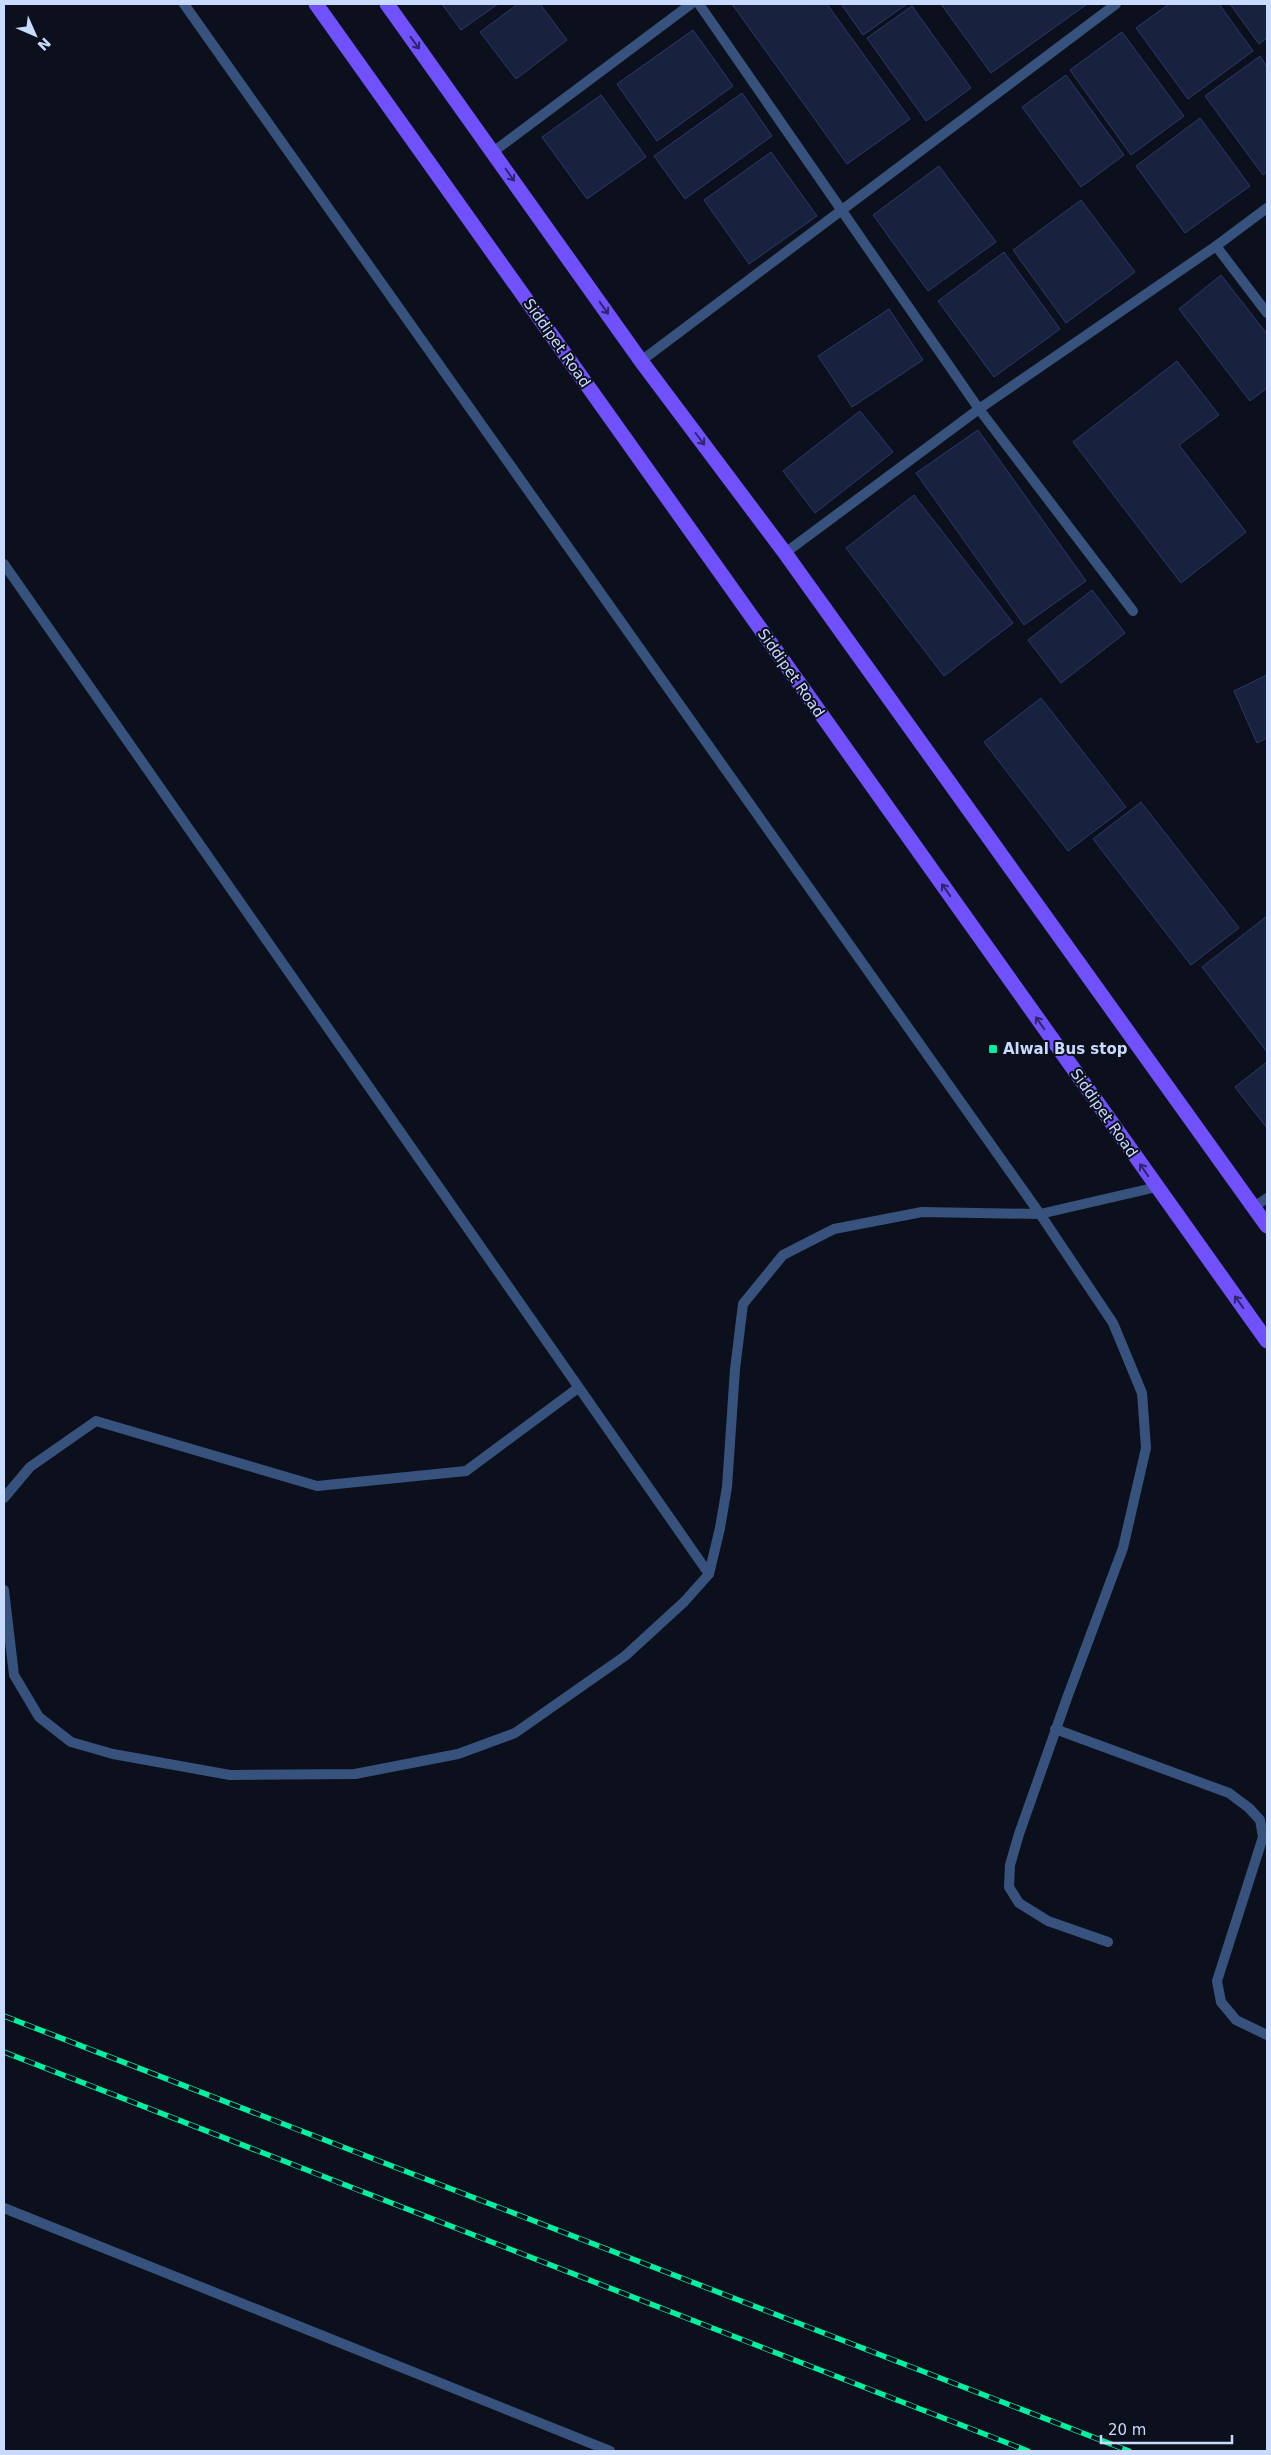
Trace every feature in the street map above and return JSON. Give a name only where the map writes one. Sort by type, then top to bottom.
[{"type":"main road","name":"Siddipet Road","points":[[316,4],[1267,1341]]},
{"type":"main road","points":[[387,4],[641,361],[785,553],[1267,1226]]},
{"type":"street","points":[[184,4],[1040,1214],[1113,1323],[1142,1393],[1146,1448],[1122,1548],[1055,1729],[1010,1865],[1009,1887],[1019,1903],[1048,1921],[1108,1942]]},
{"type":"street","points":[[493,152],[691,4]]},
{"type":"street","points":[[699,4],[844,210],[979,409],[1133,611]]},
{"type":"street","points":[[641,361],[1116,4]]},
{"type":"street","points":[[785,553],[979,409],[1216,246],[1267,208]]},
{"type":"street","points":[[1216,246],[1267,313]]},
{"type":"street","points":[[4,564],[709,1574]]},
{"type":"street","points":[[4,1590],[14,1675],[39,1717],[71,1742],[113,1754],[230,1775],[355,1774],[458,1754],[515,1733],[625,1656],[684,1602],[709,1574],[727,1487],[735,1369],[743,1304],[784,1256],[834,1230],[922,1212],[1040,1214],[1157,1187]]},
{"type":"street","points":[[1254,1207],[1267,1198]]},
{"type":"street","points":[[4,1498],[30,1467],[96,1421],[317,1486],[466,1471],[578,1388]]},
{"type":"street","points":[[1055,1729],[1229,1793],[1249,1808],[1260,1820],[1263,1837],[1217,1981],[1220,2002],[1236,2020],[1267,2035]]},
{"type":"street","points":[[4,2208],[610,2451]]},
{"type":"building","points":[[442,4],[498,4],[461,30]]},
{"type":"building","points":[[518,4],[540,4],[567,40],[516,79],[480,32]]},
{"type":"building","points":[[732,4],[827,4],[910,119],[847,164]]},
{"type":"building","points":[[841,4],[907,4],[863,35]]},
{"type":"building","points":[[941,4],[1087,4],[991,73]]},
{"type":"building","points":[[1169,4],[1219,4],[1253,51],[1188,99],[1136,28]]},
{"type":"building","points":[[1230,4],[1267,4],[1267,38],[1259,44]]},
{"type":"building","points":[[912,6],[971,88],[926,121],[867,38]]},
{"type":"building","points":[[693,30],[733,86],[657,141],[617,84]]},
{"type":"building","points":[[1122,32],[1184,116],[1131,155],[1070,70]]},
{"type":"building","points":[[1260,56],[1267,67],[1267,172],[1263,175],[1205,96]]},
{"type":"building","points":[[1066,75],[1124,155],[1081,187],[1022,107]]},
{"type":"building","points":[[742,93],[772,136],[685,199],[654,156]]},
{"type":"building","points":[[601,95],[646,157],[587,199],[542,137]]},
{"type":"building","points":[[1200,118],[1250,186],[1185,233],[1136,166]]},
{"type":"building","points":[[771,152],[817,216],[749,264],[704,200]]},
{"type":"building","points":[[939,166],[996,242],[928,291],[873,215]]},
{"type":"building","points":[[1081,200],[1135,272],[1066,323],[1013,250]]},
{"type":"building","points":[[1004,252],[1060,329],[994,377],[938,301]]},
{"type":"building","points":[[1221,275],[1267,334],[1267,388],[1250,401],[1179,309]]},
{"type":"building","points":[[889,309],[923,360],[852,407],[818,356]]},
{"type":"building","points":[[1177,361],[1219,415],[1179,445],[1246,532],[1181,583],[1073,442]]},
{"type":"building","points":[[860,411],[893,452],[815,513],[783,471]]},
{"type":"building","points":[[978,430],[1086,581],[1024,625],[916,473]]},
{"type":"building","points":[[914,495],[1013,623],[944,676],[846,548]]},
{"type":"building","points":[[1092,590],[1125,633],[1061,683],[1028,640]]},
{"type":"building","points":[[1267,675],[1267,738],[1257,743],[1234,691]]},
{"type":"building","points":[[1041,698],[1126,807],[1068,851],[984,742]]},
{"type":"building","points":[[1141,802],[1239,928],[1191,965],[1093,839]]},
{"type":"building","points":[[1267,916],[1267,1052],[1202,967]]},
{"type":"building","points":[[1267,1062],[1267,1128],[1235,1087]]},
{"type":"railway","points":[[4,2016],[1129,2451]]},
{"type":"railway","points":[[4,2052],[1028,2451]]},
{"type":"place","name":"Alwal Bus stop","points":[[993,1049]]}]
